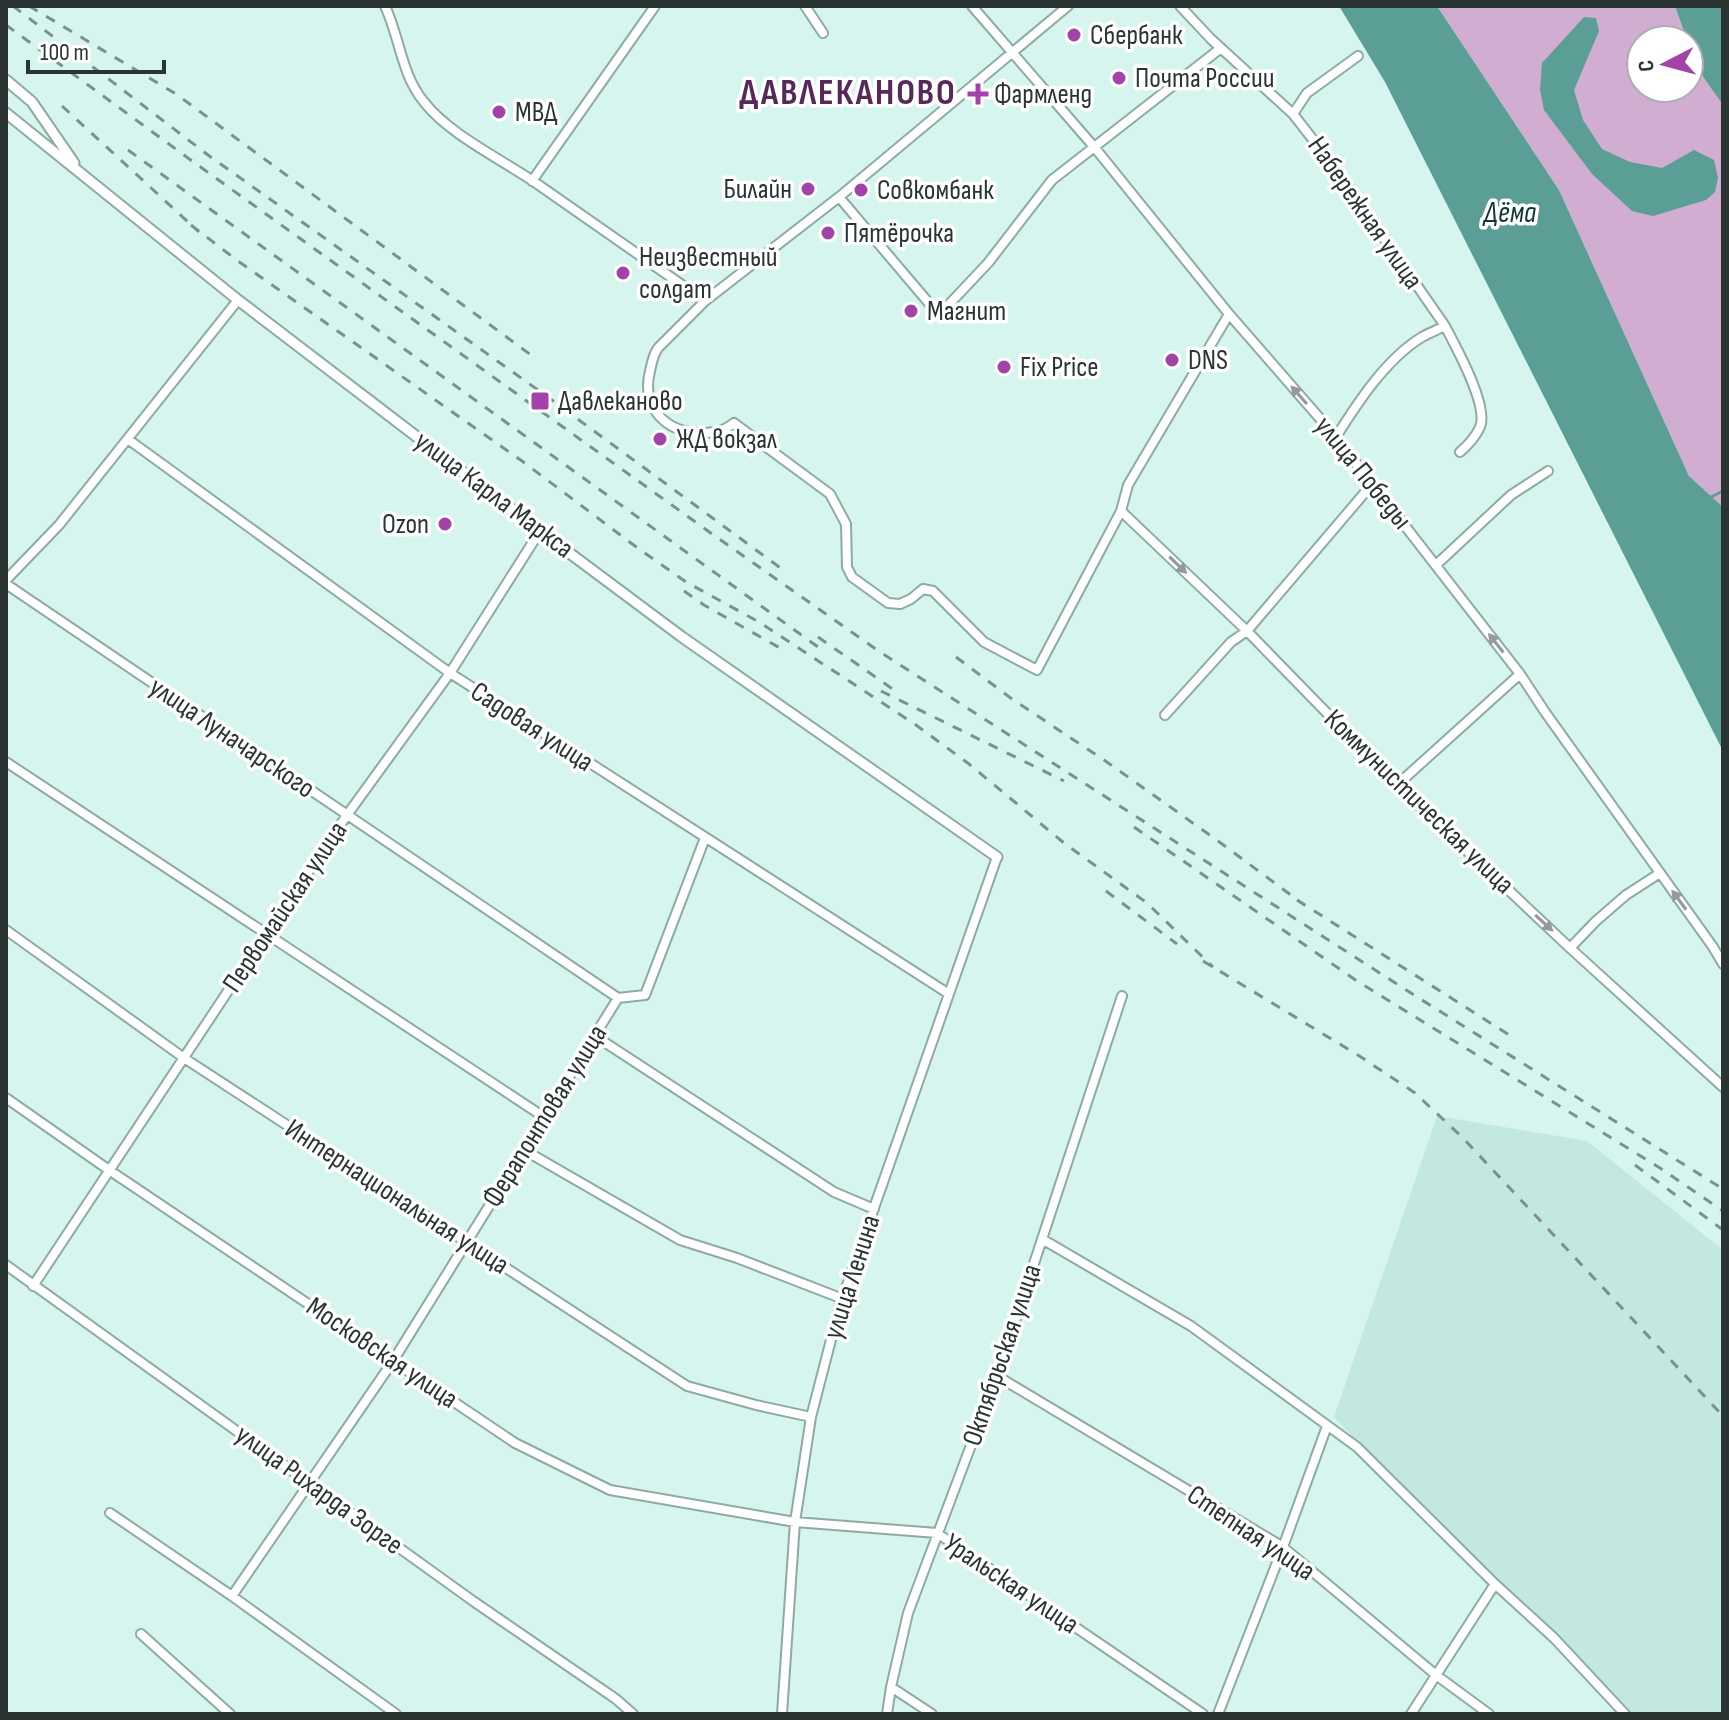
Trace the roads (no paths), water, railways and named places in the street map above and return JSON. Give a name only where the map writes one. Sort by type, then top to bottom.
[{"type":"street","points":[[385,6],[411,84],[425,104],[448,125],[705,301]]},
{"type":"street","points":[[532,181],[655,6]]},
{"type":"street","points":[[805,6],[823,33]]},
{"type":"street","name":"улица Победы","points":[[972,6],[1095,148],[1229,314],[1373,483],[1520,674],[1723,964]]},
{"type":"street","points":[[1068,6],[839,197],[705,301],[653,355],[648,379],[649,397],[659,417],[686,432],[721,433],[734,423],[830,494],[846,524],[847,567],[852,577],[888,603],[900,604],[923,589],[933,591],[984,642],[1037,670],[1121,511],[1128,485],[1229,314]]},
{"type":"street","name":"Набережная улица","points":[[1180,6],[1293,114],[1339,173],[1445,326],[1460,353],[1480,404],[1480,426],[1460,452]]},
{"type":"street","points":[[839,197],[939,315],[988,263],[1052,180],[1221,48]]},
{"type":"street","points":[[1293,114],[1307,93],[1358,56]]},
{"type":"street","points":[[6,80],[32,102],[81,173]]},
{"type":"street","name":"улица Карла Маркса","points":[[6,113],[238,300],[540,531],[682,637],[997,857]]},
{"type":"street","points":[[6,582],[59,525],[129,440],[238,300]]},
{"type":"street","points":[[1336,437],[1363,395],[1398,357],[1421,338],[1445,326]]},
{"type":"street","name":"Садовая улица","points":[[129,440],[450,673],[949,994]]},
{"type":"street","points":[[1436,565],[1511,495],[1548,471]]},
{"type":"street","points":[[1165,715],[1231,642],[1247,631],[1373,483]]},
{"type":"street","name":"Коммунистическая улица","points":[[1121,511],[1247,631],[1397,785],[1723,1087]]},
{"type":"street","name":"Первомайская улица","points":[[33,1286],[265,935],[450,673],[540,531]]},
{"type":"street","name":"улица Луначарского","points":[[6,582],[618,998]]},
{"type":"street","points":[[1397,785],[1520,674]]},
{"type":"street","points":[[6,762],[544,1117]]},
{"type":"street","name":"Ферапонтовая улица","points":[[232,1596],[393,1361],[618,998],[645,995],[705,838]]},
{"type":"street","name":"улица Ленина","points":[[782,1714],[795,1522],[811,1417],[843,1299],[997,857]]},
{"type":"street","points":[[1570,948],[1626,895],[1660,873]]},
{"type":"street","name":"Интернациональная улица","points":[[6,930],[184,1058],[687,1386],[811,1417]]},
{"type":"street","name":"Октябрьская улица","points":[[887,1714],[908,1613],[997,1376],[1122,996]]},
{"type":"street","points":[[595,1036],[834,1192],[874,1209]]},
{"type":"street","name":"Московская улица","points":[[6,1098],[515,1443],[610,1490],[795,1522]]},
{"type":"street","points":[[524,1150],[680,1240],[737,1258],[843,1299]]},
{"type":"street","points":[[1042,1239],[1191,1326],[1357,1447],[1554,1638],[1625,1714]]},
{"type":"street","name":"улица Рихарда Зорге","points":[[6,1265],[633,1714]]},
{"type":"street","name":"Степная улица","points":[[997,1376],[1283,1547],[1436,1675],[1489,1714]]},
{"type":"street","points":[[1218,1714],[1327,1426]]},
{"type":"street","points":[[110,1513],[396,1714]]},
{"type":"street","name":"Уральская улица","points":[[795,1522],[937,1533],[1203,1714]]},
{"type":"street","points":[[1411,1714],[1495,1584]]},
{"type":"street","points":[[141,1634],[230,1714]]},
{"type":"street","points":[[891,1687],[932,1714]]},
{"type":"water","name":"Дёма","points":[[1339,6],[1437,6],[1559,190],[1689,476],[1723,507],[1723,751],[1385,82]]},
{"type":"water","points":[[1675,6],[1723,6],[1723,105],[1705,79],[1705,24],[1681,24]]},
{"type":"water","points":[[1584,17],[1596,18],[1599,31],[1574,90],[1583,120],[1602,149],[1630,162],[1662,168],[1694,150],[1714,160],[1718,178],[1715,192],[1706,200],[1653,216],[1632,211],[1592,174],[1544,110],[1540,90],[1542,63]]},
{"type":"waterway","points":[[1711,497],[1723,491]]},
{"type":"railway","points":[[13,6],[208,155],[545,395],[786,572]]},
{"type":"railway","points":[[29,6],[176,94],[531,355]]},
{"type":"railway","points":[[6,25],[880,652],[1723,1189]]},
{"type":"railway","points":[[62,106],[199,232]]},
{"type":"railway","points":[[128,150],[825,652]]},
{"type":"railway","points":[[191,225],[686,582],[759,622],[916,725],[969,764],[1064,843],[1147,903],[1213,967]]},
{"type":"railway","points":[[684,591],[787,652]]},
{"type":"railway","points":[[818,637],[897,692]]},
{"type":"railway","points":[[956,657],[1303,904]]},
{"type":"railway","points":[[881,691],[1064,781]]},
{"type":"railway","points":[[1134,827],[1357,981],[1660,1168],[1723,1211]]},
{"type":"railway","points":[[1106,891],[1177,944]]},
{"type":"railway","points":[[1297,900],[1514,1038]]},
{"type":"railway","points":[[1203,961],[1415,1093],[1462,1137],[1723,1416]]},
{"type":"railway","points":[[1635,1165],[1723,1230]]},
{"type":"place","name":"Сбербанк","points":[[1074,35]]},
{"type":"place","name":"Почта России","points":[[1119,78]]},
{"type":"place","name":"Фармленд","points":[[978,94]]},
{"type":"place","name":"МВД","points":[[499,112]]},
{"type":"place","name":"Билайн","points":[[808,189]]},
{"type":"place","name":"Совкомбанк","points":[[861,190]]},
{"type":"place","name":"Пятёрочка","points":[[828,233]]},
{"type":"place","name":"Неизвестный солдат","points":[[623,273]]},
{"type":"place","name":"Магнит","points":[[911,311]]},
{"type":"place","name":"DNS","points":[[1172,360]]},
{"type":"place","name":"Fix Price","points":[[1004,367]]},
{"type":"place","name":"Давлеканово","points":[[540,401]]},
{"type":"place","name":"ЖД вокзал","points":[[660,439]]},
{"type":"place","name":"Ozon","points":[[445,524]]},
{"type":"district","name":"ДАВЛЕКАНОВО","points":[[848,93]]}]
